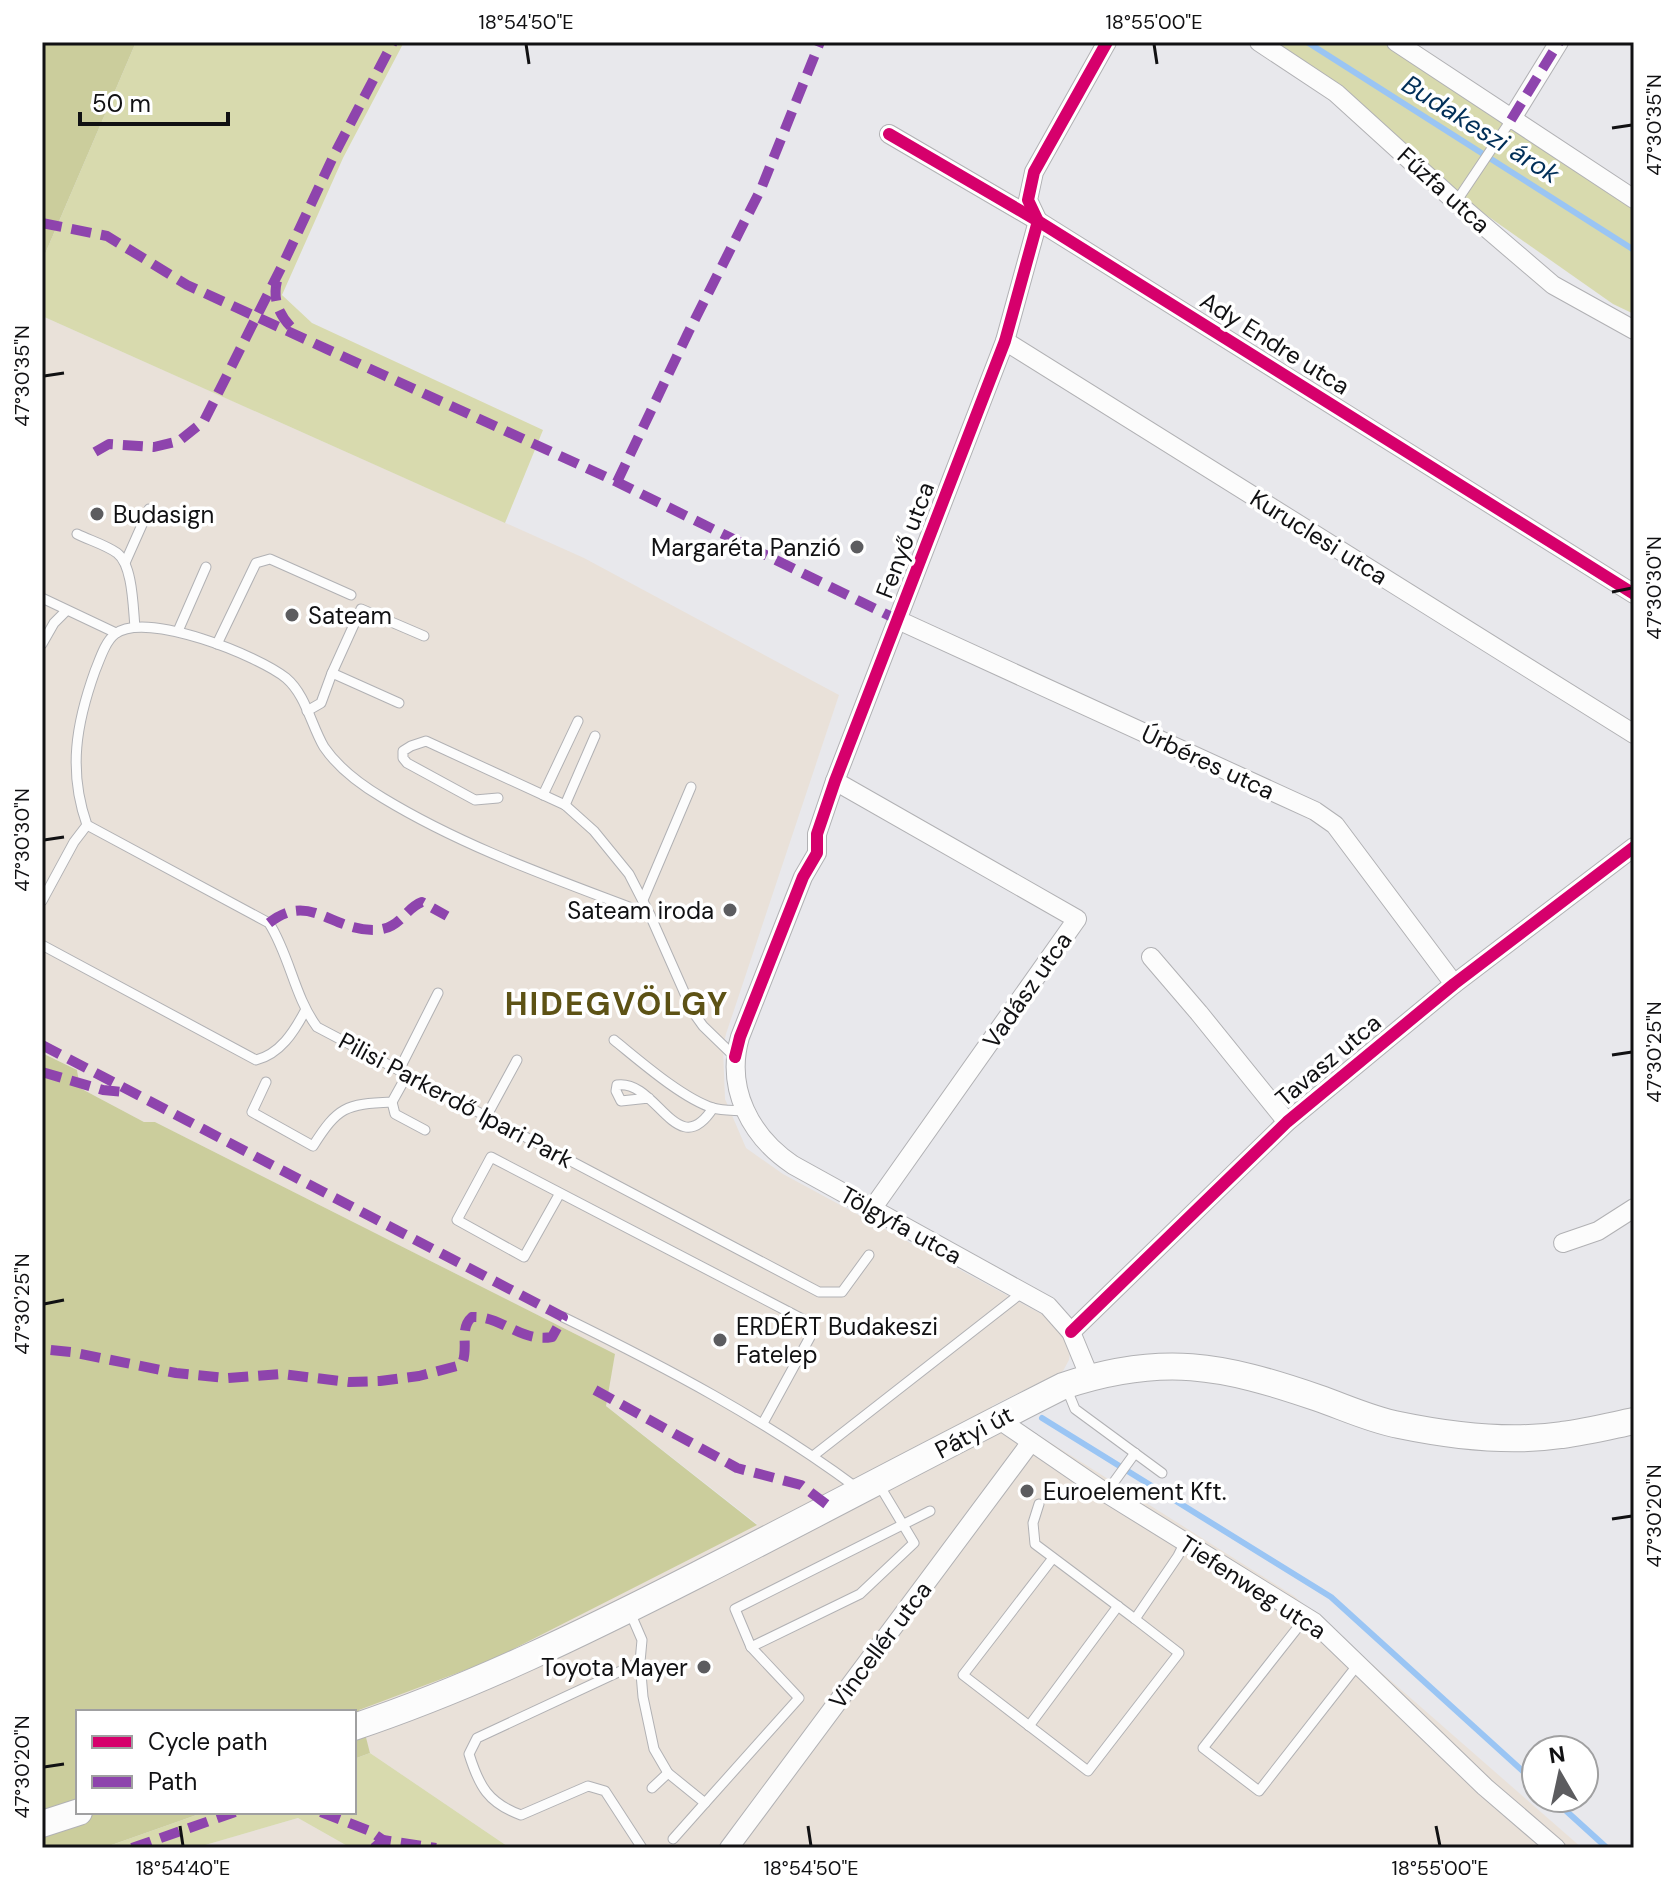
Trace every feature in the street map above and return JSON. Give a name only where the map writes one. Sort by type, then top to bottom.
[{"type":"main road","name":"Pátyi út","points":[[356,1727],[504,1670],[870,1487],[998,1419],[1078,1382],[1153,1365],[1206,1367],[1247,1375],[1395,1424],[1461,1436],[1560,1436],[1634,1421]]},
{"type":"main road","points":[[42,1824],[76,1813]]},
{"type":"street","name":"Fenyő utca","points":[[735,1057],[803,877],[817,855],[817,834],[835,781],[1005,341],[1038,221],[1028,200],[1034,172],[1107,42]]},
{"type":"street","name":"Fűzfa utca","points":[[1259,42],[1336,93],[1553,285],[1634,330]]},
{"type":"street","points":[[1396,42],[1634,199]]},
{"type":"street","points":[[1511,120],[1559,42]]},
{"type":"street","name":"Ady Endre utca","points":[[889,134],[1038,221],[1634,594]]},
{"type":"street","name":"Kuruclesi utca","points":[[1005,341],[1634,734]]},
{"type":"street","name":"Úrbéres utca","points":[[898,620],[1315,811],[1335,825],[1454,984]]},
{"type":"street","name":"Vadász utca","points":[[835,781],[1077,919],[872,1209]]},
{"type":"street","name":"Tavasz utca","points":[[1071,1332],[1287,1122],[1454,984],[1634,847]]},
{"type":"street","name":"Tavasz utca","points":[[1151,957],[1287,1122]]},
{"type":"street","name":"Tölgyfa utca","points":[[735,1057],[735,1075],[745,1111],[756,1132],[777,1154],[1048,1306],[1071,1332],[1078,1382]]},
{"type":"street","points":[[1563,1243],[1598,1231],[1634,1208]]},
{"type":"street","name":"Tiefenweg utca","points":[[998,1419],[1106,1493],[1306,1617],[1359,1663],[1485,1787],[1556,1848]]},
{"type":"street","name":"Vincellér utca","points":[[729,1848],[1031,1442]]},
{"type":"lane","points":[[1456,202],[1511,120]]},
{"type":"lane","points":[[125,563],[149,509]]},
{"type":"lane","points":[[77,534],[118,554],[125,563],[135,627]]},
{"type":"lane","points":[[217,644],[256,563],[270,559],[351,595]]},
{"type":"lane","points":[[178,631],[206,567]]},
{"type":"lane","points":[[42,598],[116,633]]},
{"type":"lane","points":[[307,711],[321,703],[361,609],[424,636]]},
{"type":"lane","points":[[42,644],[54,623],[66,611]]},
{"type":"lane","points":[[42,945],[256,1060],[271,1056],[296,1029],[305,1011],[280,940],[269,923],[87,825],[78,801],[74,764],[81,714],[102,652],[116,633],[135,627],[178,631],[217,644],[286,678],[307,711],[324,747],[362,785],[473,847],[650,915]]},
{"type":"lane","points":[[332,673],[399,703]]},
{"type":"lane","points":[[543,795],[578,721]]},
{"type":"lane","points":[[565,805],[595,736]]},
{"type":"lane","points":[[498,798],[475,800],[407,763],[403,751],[426,741],[565,805],[594,831],[629,874],[693,1012],[735,1057]]},
{"type":"lane","points":[[643,900],[691,787]]},
{"type":"lane","points":[[42,901],[74,842],[87,825]]},
{"type":"lane","points":[[425,1130],[395,1114],[392,1102],[438,993]]},
{"type":"lane","name":"Pilisi Parkerdő Ipari Park","points":[[305,1011],[317,1027],[819,1292],[842,1292],[869,1255]]},
{"type":"lane","points":[[614,1040],[660,1076],[713,1108],[745,1111]]},
{"type":"lane","points":[[486,1117],[517,1060]]},
{"type":"lane","points":[[266,1082],[252,1112],[313,1146],[331,1118],[350,1107],[392,1102]]},
{"type":"lane","points":[[649,1098],[679,1125],[693,1128],[705,1121],[713,1108]]},
{"type":"lane","points":[[560,1193],[524,1257],[457,1220],[491,1157],[808,1322],[810,1337],[763,1423]]},
{"type":"lane","points":[[813,1456],[1024,1291]]},
{"type":"lane","points":[[563,1317],[685,1377],[813,1456],[870,1487],[914,1543],[860,1594],[751,1647]]},
{"type":"lane","points":[[1078,1382],[1075,1409],[1162,1473]]},
{"type":"lane","points":[[1106,1493],[1135,1453]]},
{"type":"lane","points":[[1039,1504],[1033,1523],[1035,1544],[1179,1653],[1088,1771],[963,1675],[1053,1558]]},
{"type":"lane","points":[[673,1839],[799,1698],[751,1647],[735,1609],[930,1511]]},
{"type":"lane","points":[[1135,1619],[1185,1542]]},
{"type":"lane","points":[[1029,1726],[1118,1606]]},
{"type":"lane","points":[[629,1609],[642,1640],[643,1697],[654,1749],[668,1773],[705,1803]]},
{"type":"lane","points":[[1306,1617],[1203,1748],[1259,1791],[1359,1663]]},
{"type":"lane","points":[[640,1662],[477,1738],[469,1754],[476,1776],[499,1807],[521,1815],[588,1786],[605,1791],[642,1848]]},
{"type":"lane","points":[[652,1788],[668,1773]]},
{"type":"shaded area","points":[[42,316],[584,558],[839,695],[723,1048],[725,1099],[746,1148],[783,1174],[1047,1317],[1065,1338],[1070,1353],[1063,1371],[992,1406],[1294,1596],[1520,1794],[1520,1814],[1543,1814],[1582,1848],[510,1848],[370,1753],[358,1710],[492,1660],[757,1524],[605,1405],[615,1354],[155,1122],[144,1122],[80,1088],[77,1070],[42,1053]]},
{"type":"shaded area","points":[[298,1818],[351,1848],[195,1848]]},
{"type":"green space","points":[[42,42],[136,42],[42,261]]},
{"type":"green space","points":[[136,42],[404,42],[343,158],[282,295],[312,323],[543,430],[505,523],[42,316],[42,261]]},
{"type":"green space","points":[[1274,42],[1403,42],[1634,194],[1634,314],[1613,304],[1462,198]]},
{"type":"green space","points":[[42,1053],[77,1070],[80,1088],[144,1122],[155,1122],[615,1354],[606,1406],[757,1525],[492,1660],[359,1710],[370,1753],[356,1758],[356,1710],[76,1710],[76,1814],[199,1814],[103,1848],[42,1848]]},
{"type":"green space","points":[[370,1753],[510,1848],[351,1848],[298,1818],[195,1848],[103,1848],[199,1814],[356,1814],[356,1758]]},
{"type":"waterway","name":"Budakeszi árok","points":[[1307,42],[1634,250]]},
{"type":"waterway","points":[[1042,1418],[1331,1597],[1520,1768]]},
{"type":"waterway","points":[[1570,1814],[1607,1848]]},
{"type":"marked path","points":[[95,452],[109,444],[154,447],[179,441],[204,421],[393,42]]},
{"type":"marked path","points":[[617,482],[761,189],[820,42]]},
{"type":"marked path","points":[[1511,120],[1559,42]]},
{"type":"marked path","points":[[42,223],[107,236],[187,285],[617,482],[898,620]]},
{"type":"marked path","points":[[277,281],[278,308],[295,331]]},
{"type":"marked path","points":[[269,923],[284,914],[309,911],[359,929],[384,929],[397,923],[422,902],[447,916]]},
{"type":"marked path","points":[[42,1045],[563,1317],[552,1337],[541,1338],[492,1320],[472,1317],[466,1327],[465,1353],[461,1365],[419,1376],[380,1381],[349,1382],[281,1374],[227,1378],[176,1373],[42,1349]]},
{"type":"marked path","points":[[42,1072],[103,1090],[123,1092]]},
{"type":"marked path","points":[[595,1390],[737,1468],[801,1485],[830,1507]]},
{"type":"marked path","points":[[132,1848],[229,1814]]},
{"type":"marked path","points":[[326,1814],[370,1831],[383,1840]]},
{"type":"marked path","points":[[374,1848],[383,1840],[436,1848]]},
{"type":"cycle path","points":[[735,1057],[803,877],[817,853],[817,834],[835,781],[1005,341],[1038,221],[1028,200],[1034,172],[1107,42]]},
{"type":"cycle path","points":[[889,134],[1038,221],[1634,594]]},
{"type":"cycle path","points":[[1071,1332],[1287,1122],[1454,984],[1634,847]]},
{"type":"place","name":"Budasign","points":[[97,514]]},
{"type":"place","name":"Margaréta Panzió","points":[[857,547]]},
{"type":"place","name":"Sateam","points":[[292,615]]},
{"type":"place","name":"Sateam iroda","points":[[730,910]]},
{"type":"place","name":"ERDÉRT Budakeszi Fatelep","points":[[720,1340]]},
{"type":"place","name":"Euroelement Kft.","points":[[1027,1491]]},
{"type":"place","name":"Toyota Mayer","points":[[704,1667]]},
{"type":"district","name":"HIDEGVÖLGY","points":[[617,1004]]}]
